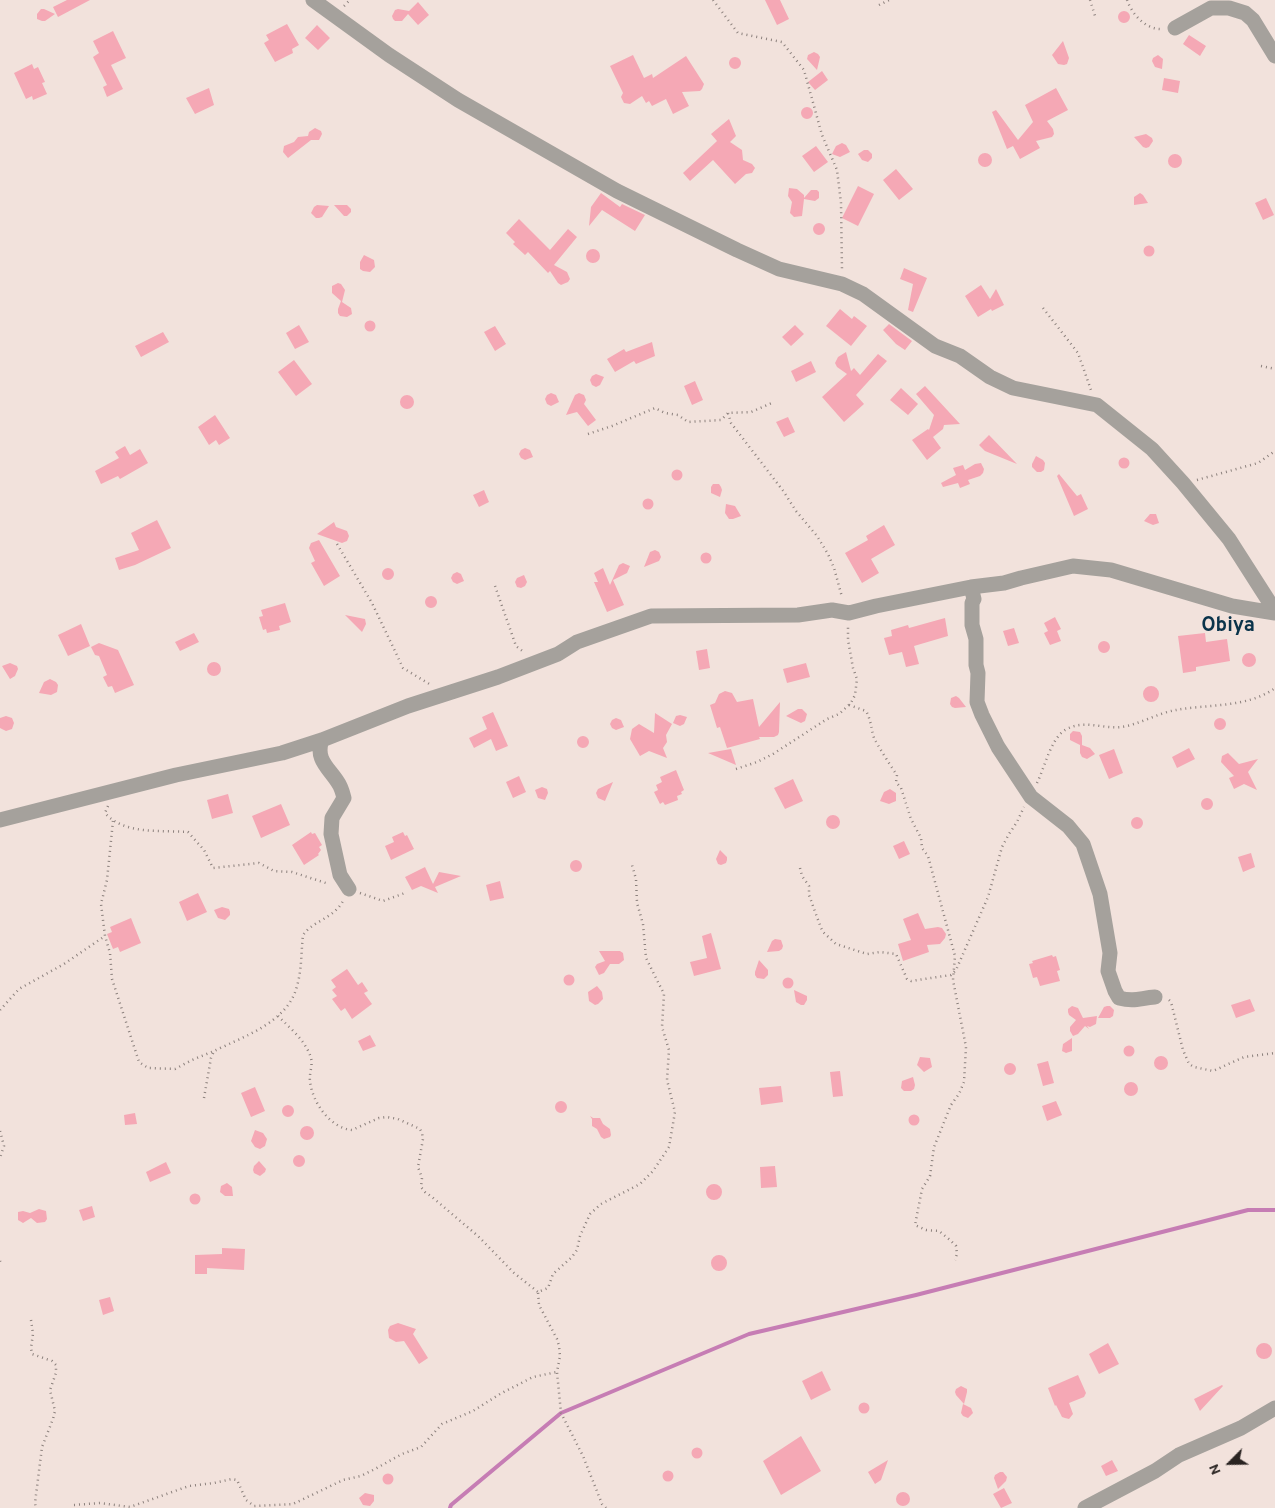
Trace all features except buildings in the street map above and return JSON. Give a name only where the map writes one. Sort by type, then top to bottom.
[{"type":"street","points":[[313,0],[389,55],[458,100],[617,191],[779,269],[842,284],[863,294],[935,346],[960,356],[990,377],[1013,388],[1097,406],[1152,449],[1183,483],[1229,540],[1275,612]]},
{"type":"street","points":[[1175,28],[1211,8],[1229,8],[1245,13],[1253,20],[1275,56]]},
{"type":"street","points":[[0,820],[176,776],[282,753],[322,740],[408,706],[498,677],[558,654],[577,642],[652,616],[798,615],[832,610],[849,613],[876,606],[1004,583],[1073,566],[1111,570],[1232,606],[1275,612]]},
{"type":"street","points":[[971,588],[974,600],[972,603],[972,625],[976,639],[976,665],[978,673],[977,702],[984,721],[1030,798],[1068,826],[1083,844],[1100,894],[1110,953],[1108,972],[1119,998],[1138,1001],[1155,997]]},
{"type":"street","points":[[322,740],[319,749],[322,761],[340,786],[344,798],[332,818],[331,834],[340,875],[349,888]]},
{"type":"street","points":[[1086,1508],[1155,1471],[1179,1455],[1241,1428],[1275,1408]]},
{"type":"path","points":[[714,0],[738,33],[782,42],[804,70],[822,135],[837,170],[841,203],[842,284]]},
{"type":"path","points":[[879,5],[889,0]]},
{"type":"path","points":[[1090,0],[1096,19]]},
{"type":"path","points":[[1127,0],[1131,10],[1145,24],[1154,29],[1175,28]]},
{"type":"path","points":[[1043,308],[1078,353],[1097,406]]},
{"type":"path","points":[[1261,366],[1275,369]]},
{"type":"path","points":[[588,434],[655,408],[665,413],[678,415],[688,422],[721,420],[728,413],[751,412],[774,402]]},
{"type":"path","points":[[728,413],[735,429],[817,536],[834,568],[842,599],[849,613],[848,640],[857,679],[856,695],[839,714],[827,719],[773,754],[758,762],[736,769]]},
{"type":"path","points":[[1183,483],[1258,463],[1275,451]]},
{"type":"path","points":[[336,544],[372,604],[403,668],[447,695]]},
{"type":"path","points":[[495,586],[516,646],[535,662]]},
{"type":"path","points":[[800,868],[802,876],[809,886],[809,895],[821,928],[836,944],[867,954],[880,952],[896,954],[908,979],[911,981],[951,975],[963,957],[967,943],[988,897],[1002,847],[1017,822],[1025,803],[1030,798],[1048,760],[1052,746],[1059,736],[1076,725],[1089,724],[1122,727],[1174,710],[1238,702],[1266,695],[1275,688]]},
{"type":"path","points":[[849,705],[866,711],[870,718],[874,739],[897,775],[896,782],[920,838],[922,848],[928,856],[955,956],[953,980],[966,1047],[964,1082],[948,1112],[934,1147],[930,1176],[922,1189],[915,1225],[926,1230],[939,1231],[950,1240],[956,1246],[957,1254],[955,1260]]},
{"type":"path","points":[[115,791],[105,813],[113,821],[131,828],[188,832],[204,850],[213,868],[259,863]]},
{"type":"path","points":[[113,821],[107,880],[101,904],[105,936],[110,953],[112,979],[139,1062],[148,1068],[175,1069],[264,1027],[278,1016],[297,988],[303,935],[333,914],[341,904],[349,888]]},
{"type":"path","points":[[538,1292],[548,1288],[553,1274],[577,1250],[580,1236],[590,1214],[601,1204],[640,1184],[653,1171],[669,1147],[675,1112],[667,1080],[668,1050],[662,1027],[664,994],[646,958],[643,924],[637,903],[636,879],[632,865]]},
{"type":"path","points":[[0,1010],[19,989],[64,964],[105,936]]},
{"type":"path","points":[[1155,997],[1162,997],[1171,1002],[1182,1050],[1189,1064],[1194,1067],[1213,1071],[1244,1057],[1275,1053]]},
{"type":"path","points":[[278,1016],[298,1035],[306,1047],[311,1058],[310,1081],[319,1107],[327,1116],[347,1130],[352,1130],[379,1118],[387,1117],[398,1119],[420,1129],[423,1139],[418,1167],[422,1178],[421,1187],[424,1192],[478,1236],[514,1273],[538,1292],[539,1305],[559,1346],[560,1356],[557,1372],[561,1413],[584,1456],[602,1504],[606,1508]]},
{"type":"path","points":[[204,1098],[214,1051]]},
{"type":"path","points":[[0,1131],[4,1146],[0,1158]]},
{"type":"path","points":[[32,1320],[34,1334],[30,1348],[32,1354],[52,1361],[56,1365],[56,1373],[50,1390],[54,1411],[53,1419],[42,1447],[36,1508]]},
{"type":"path","points":[[74,1505],[100,1503],[130,1507],[189,1486],[232,1479],[236,1480],[246,1500],[254,1506],[293,1504],[343,1480],[361,1476],[402,1454],[421,1447],[442,1424],[473,1411],[533,1377],[557,1372]]},
{"type":"path","points":[[100,1503],[100,1508]]},
{"type":"waterway","points":[[450,1508],[451,1505],[561,1413],[749,1334],[916,1295],[1248,1210],[1275,1210]]},
{"type":"district","name":"Obiya","points":[[1228,627]]}]
